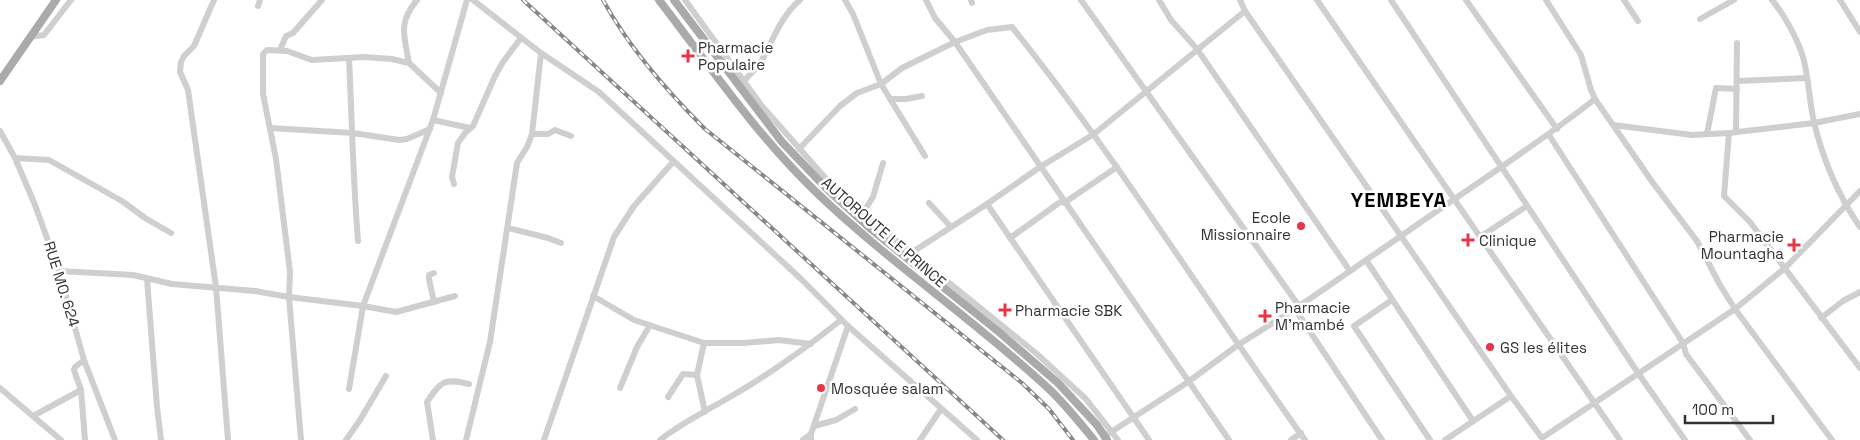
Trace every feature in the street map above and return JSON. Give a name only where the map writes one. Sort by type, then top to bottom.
[{"type":"main road","points":[[0,81],[56,0]]},
{"type":"main road","name":"AUTOROUTE LE PRINCE","points":[[659,0],[766,138],[816,192],[867,239],[992,340],[1050,390],[1094,440]]},
{"type":"main road","name":"AUTOROUTE LE PRINCE","points":[[674,0],[782,142],[828,190],[872,230],[909,254],[1058,383],[1106,438]]},
{"type":"street","points":[[30,37],[44,35],[71,0]]},
{"type":"street","points":[[214,0],[194,46],[182,59],[180,72],[188,90],[216,287],[228,440]]},
{"type":"street","points":[[280,50],[286,36],[293,32],[322,0]]},
{"type":"street","points":[[417,0],[404,21],[409,62],[441,93]]},
{"type":"street","points":[[349,389],[363,306],[433,120],[467,0]]},
{"type":"street","points":[[473,0],[540,53],[599,92],[800,278],[841,320],[977,440]]},
{"type":"street","points":[[685,0],[762,106],[828,181],[909,254],[1037,354],[1086,399],[1113,431],[1118,440]]},
{"type":"street","points":[[744,81],[761,62],[782,19],[790,8],[800,0]]},
{"type":"street","points":[[844,0],[852,14],[881,84],[925,156]]},
{"type":"street","points":[[926,0],[935,18],[955,42],[1229,440]]},
{"type":"street","points":[[1081,0],[1297,307],[1382,440]]},
{"type":"street","points":[[1159,0],[1171,20],[1197,49],[1350,271]]},
{"type":"street","points":[[1240,0],[1245,11],[1542,439],[1683,342],[1735,309],[1785,268],[1860,191]]},
{"type":"street","points":[[1317,0],[1620,440]]},
{"type":"street","points":[[1391,0],[1638,373],[1685,440]]},
{"type":"street","points":[[1466,0],[1557,129]]},
{"type":"street","points":[[1546,0],[1581,55],[1591,90],[1596,99],[1653,183],[1697,241],[1735,309],[1832,440]]},
{"type":"street","points":[[1624,0],[1638,21]]},
{"type":"street","points":[[1700,19],[1734,0]]},
{"type":"street","points":[[1840,0],[1860,32]]},
{"type":"street","points":[[1776,1],[1803,56],[1814,123],[1831,176],[1845,206],[1860,227]]},
{"type":"street","points":[[909,254],[987,204],[1040,167],[1094,134],[1245,11]]},
{"type":"street","points":[[799,149],[840,106],[857,93],[881,84],[902,68],[955,42],[986,30],[1012,27],[1094,134],[1305,440]]},
{"type":"street","points":[[454,184],[452,177],[458,143],[464,132],[473,126],[499,69],[522,38]]},
{"type":"street","points":[[1737,43],[1737,89],[1724,196],[1750,222],[1860,368]]},
{"type":"street","points":[[301,440],[289,297],[290,272],[276,159],[263,94],[263,54],[267,50],[280,50],[312,60],[373,58],[409,62]]},
{"type":"street","points":[[466,440],[490,342],[517,163],[527,147],[532,134],[540,53]]},
{"type":"street","points":[[349,58],[353,178],[358,241]]},
{"type":"street","points":[[1737,81],[1806,78]]},
{"type":"street","points":[[1707,134],[1716,88],[1737,89]]},
{"type":"street","points":[[890,99],[922,96]]},
{"type":"street","points":[[1106,438],[1113,431],[1188,382],[1238,345],[1502,168],[1596,99]]},
{"type":"street","points":[[1613,125],[1692,135],[1814,123],[1860,114]]},
{"type":"street","points":[[433,120],[470,128]]},
{"type":"street","points":[[270,128],[352,133],[399,140],[407,139],[430,128]]},
{"type":"street","points":[[532,134],[548,134],[555,130],[571,136]]},
{"type":"street","name":"RUE MO. 624","points":[[0,131],[15,158],[35,205],[59,270],[84,360],[115,440]]},
{"type":"street","points":[[1549,135],[1683,342],[1686,354],[1750,440]]},
{"type":"street","points":[[15,158],[49,160],[122,201],[171,234]]},
{"type":"street","points":[[544,440],[614,237],[634,206],[673,162]]},
{"type":"street","points":[[863,213],[873,196],[883,163]]},
{"type":"street","points":[[1010,238],[1117,167]]},
{"type":"street","points":[[929,203],[951,227]]},
{"type":"street","points":[[987,204],[1149,440]]},
{"type":"street","points":[[1480,237],[1527,206]]},
{"type":"street","points":[[508,228],[561,243]]},
{"type":"street","points":[[1366,260],[1473,421]]},
{"type":"street","points":[[59,270],[133,276],[172,284],[255,291],[396,312],[454,296]]},
{"type":"street","points":[[434,273],[429,276],[429,279],[434,302]]},
{"type":"street","points":[[147,279],[161,440]]},
{"type":"street","points":[[1821,318],[1843,301],[1860,292]]},
{"type":"street","points":[[593,296],[634,320],[704,343],[744,343],[779,340],[811,344]]},
{"type":"street","points":[[1392,300],[1354,326],[1430,440]]},
{"type":"street","points":[[660,440],[753,383],[811,344],[841,320]]},
{"type":"street","points":[[620,388],[637,347],[650,325]]},
{"type":"street","points":[[803,440],[811,437],[848,326]]},
{"type":"street","points":[[704,343],[697,375],[705,412]]},
{"type":"street","points":[[84,360],[74,370],[81,390],[85,440]]},
{"type":"street","points":[[668,397],[684,374],[697,375]]},
{"type":"street","points":[[346,440],[386,376]]},
{"type":"street","points":[[433,440],[427,402],[430,397],[443,383],[451,380],[469,384]]},
{"type":"street","points":[[0,388],[61,440]]},
{"type":"street","points":[[34,416],[81,390]]},
{"type":"street","points":[[1445,440],[1511,396]]},
{"type":"street","points":[[814,426],[836,420],[855,409]]},
{"type":"street","points":[[920,440],[941,409]]},
{"type":"street","points":[[1290,440],[1301,433]]},
{"type":"railway","points":[[523,0],[1003,440]]},
{"type":"railway","points":[[603,0],[637,52],[677,100],[705,129],[1022,383],[1049,409],[1073,440]]},
{"type":"place","name":"Pharmacie Populaire","points":[[688,56]]},
{"type":"place","name":"Ecole Missionnaire","points":[[1301,226]]},
{"type":"place","name":"Clinique","points":[[1468,240]]},
{"type":"place","name":"Pharmacie Mountagha","points":[[1794,245]]},
{"type":"place","name":"Pharmacie SBK","points":[[1005,310]]},
{"type":"place","name":"Pharmacie M'mambé","points":[[1265,316]]},
{"type":"place","name":"GS les élites","points":[[1490,347]]},
{"type":"place","name":"Mosquée salam","points":[[821,388]]},
{"type":"district","name":"YEMBEYA","points":[[1399,200]]}]
